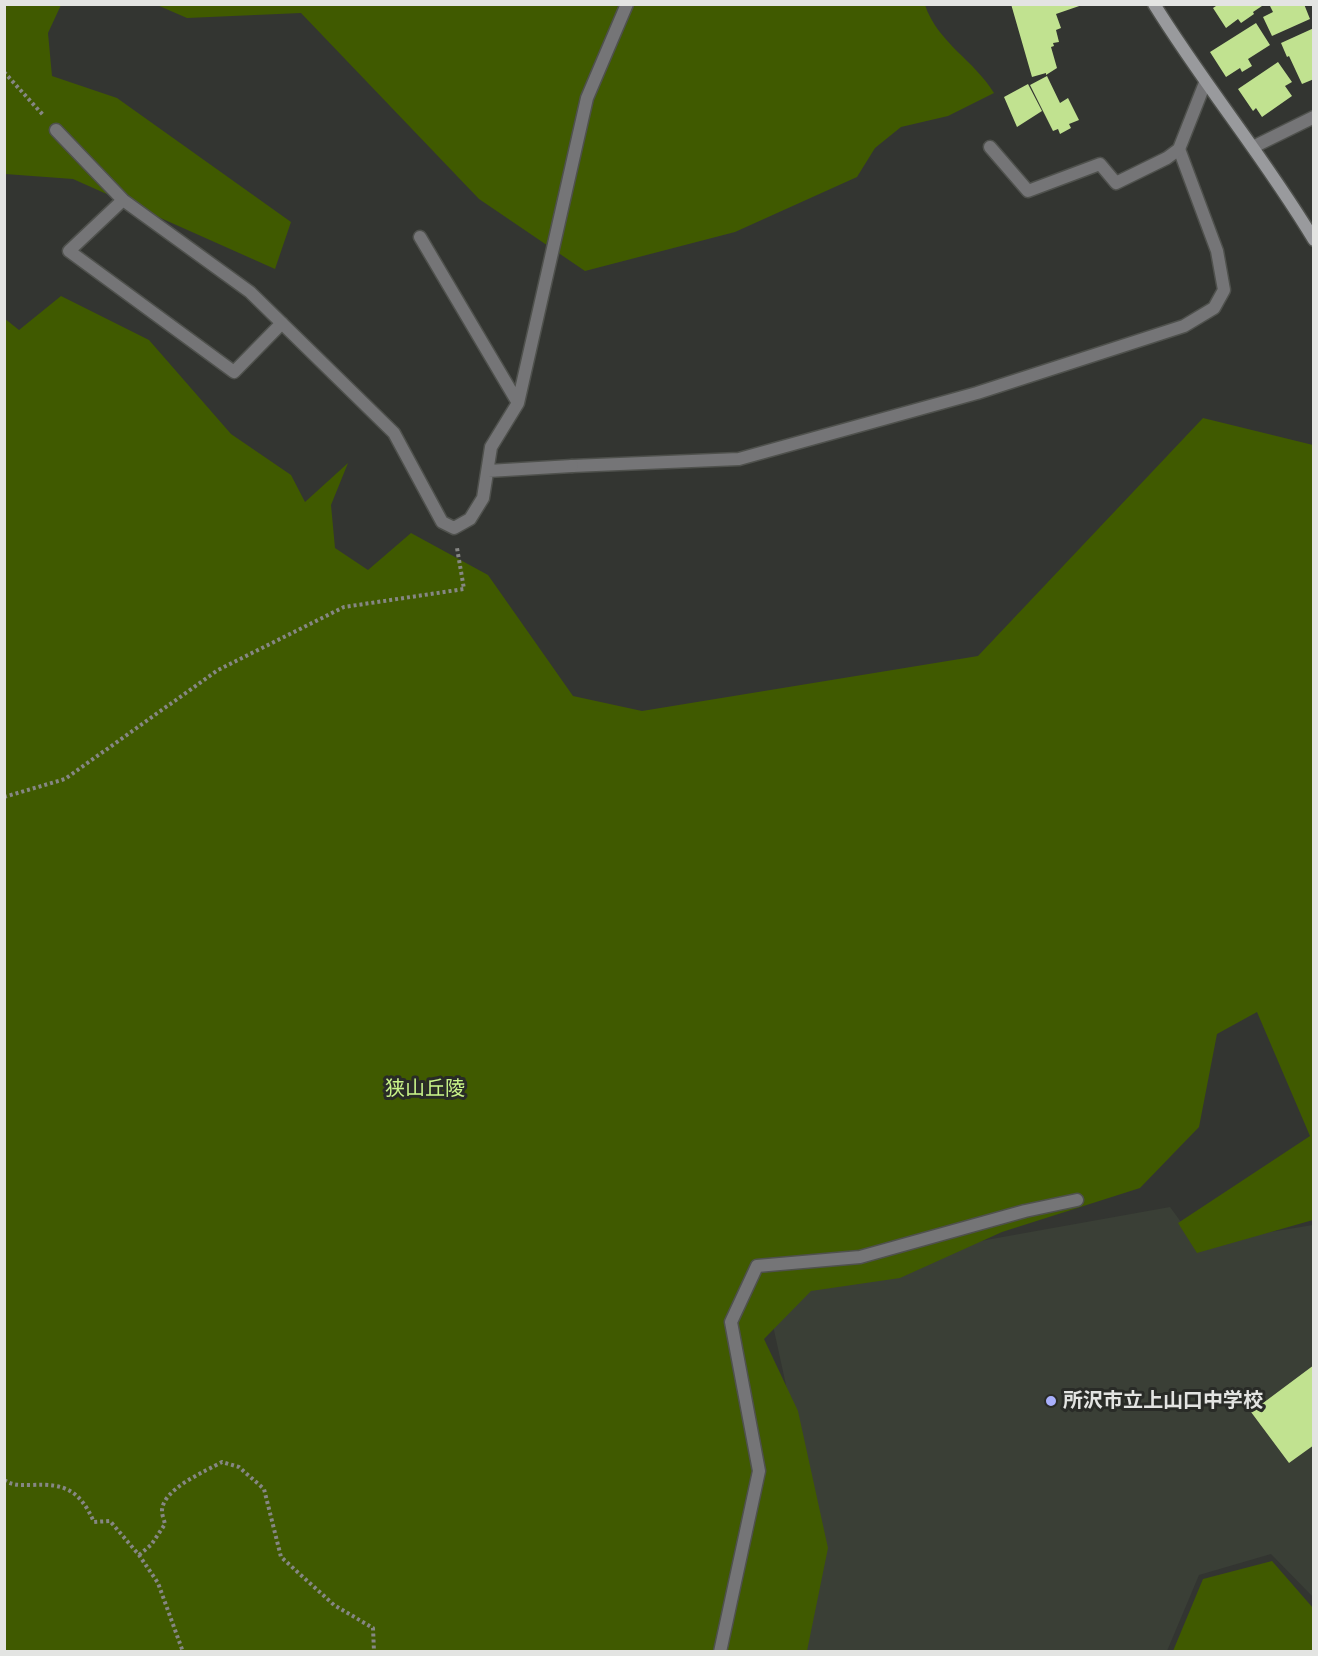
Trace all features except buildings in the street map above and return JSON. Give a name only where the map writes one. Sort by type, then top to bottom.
[{"type":"street","points":[[56,130],[123,200],[250,292],[394,433],[442,522],[454,528],[470,519],[483,498],[491,447],[518,404],[587,98],[627,4]]},
{"type":"street","points":[[1154,4],[1204,83],[1253,147],[1314,240]]},
{"type":"street","points":[[990,147],[1029,191],[1100,164],[1116,183],[1167,158],[1179,148],[1204,83]]},
{"type":"street","points":[[1253,147],[1314,117]]},
{"type":"street","points":[[488,471],[739,459],[976,393],[1184,326],[1214,308],[1224,290],[1217,251],[1179,148]]},
{"type":"street","points":[[123,200],[69,252],[234,372],[282,323]]},
{"type":"street","points":[[420,237],[518,404]]},
{"type":"street","points":[[720,1652],[759,1471],[731,1322],[757,1266],[860,1257],[1025,1211],[1077,1200]]},
{"type":"path","points":[[4,72],[56,130]]},
{"type":"path","points":[[4,797],[64,779],[218,670],[344,607],[464,589],[454,528]]},
{"type":"path","points":[[139,1555],[151,1545],[165,1524],[161,1509],[169,1494],[222,1462],[239,1467],[264,1489],[282,1557],[334,1605],[373,1628],[374,1652]]},
{"type":"path","points":[[4,1480],[14,1486],[35,1484],[68,1488],[86,1503],[94,1522],[110,1521],[139,1555],[158,1583],[183,1652]]},
{"type":"shaded area","name":"所沢市立上山口中学校","points":[[1170,1207],[1197,1244],[1313,1225],[1313,1597],[1271,1554],[1199,1575],[1167,1651],[798,1651],[816,1522],[763,1280]]},
{"type":"green space","points":[[4,5],[61,5],[48,33],[52,76],[117,98],[291,222],[275,269],[73,179],[5,174]]},
{"type":"green space","points":[[157,5],[925,5],[938,30],[986,81],[994,93],[948,116],[901,127],[875,148],[857,177],[735,232],[585,271],[479,199],[301,13],[187,18]]},
{"type":"green space","name":"狭山丘陵","points":[[61,296],[149,340],[231,434],[291,475],[305,502],[348,463],[331,505],[335,548],[368,570],[411,533],[488,575],[573,696],[642,711],[978,656],[1203,418],[1313,445],[1313,1220],[1197,1253],[1178,1223],[1310,1136],[1257,1012],[1217,1034],[1199,1127],[1140,1188],[1002,1232],[900,1278],[811,1291],[764,1339],[798,1411],[828,1548],[807,1651],[5,1651],[4,318],[19,330]]},
{"type":"green space","points":[[1272,1561],[1313,1608],[1313,1651],[1173,1651],[1203,1579]]},
{"type":"place","name":"所沢市立上山口中学校","points":[[1051,1401]]}]
